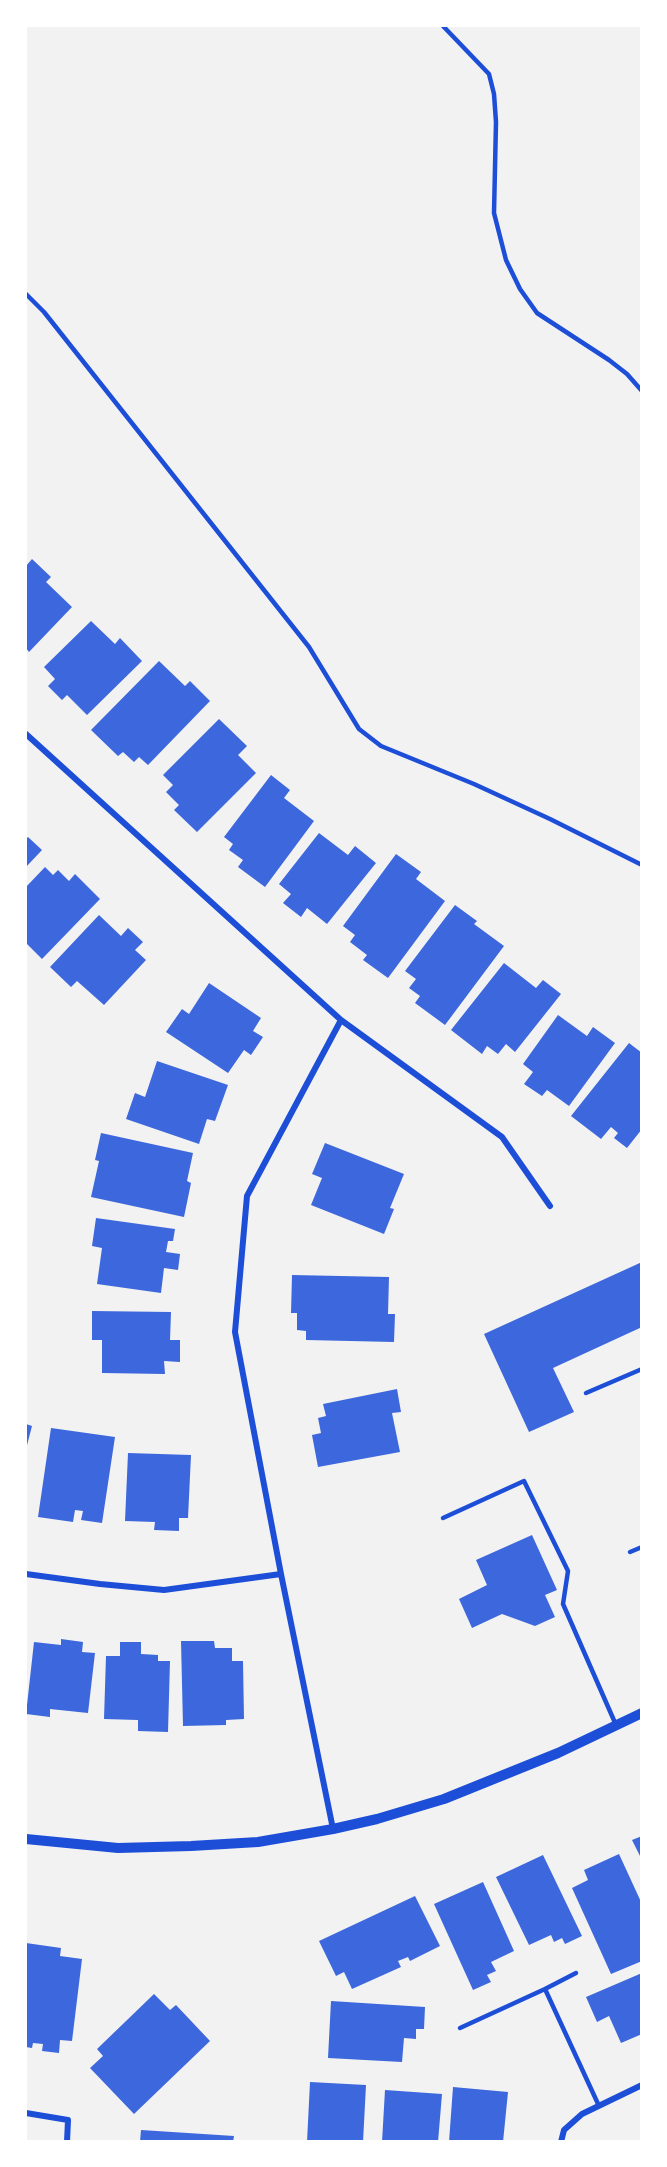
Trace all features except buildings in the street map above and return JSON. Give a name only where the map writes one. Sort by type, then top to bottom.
[{"type":"street","points":[[26,734],[341,1020],[502,1137],[550,1206]]},
{"type":"street","points":[[333,1829],[235,1332],[247,1196],[341,1020]]},
{"type":"street","points":[[26,1574],[164,1590],[281,1574]]},
{"type":"street","points":[[26,1839],[118,1848],[191,1846],[258,1842],[333,1829],[444,1799],[558,1753],[642,1713]]},
{"type":"street","points":[[561,2142],[564,2130],[582,2114],[642,2085]]},
{"type":"street","points":[[26,2113],[68,2120],[67,2142]]},
{"type":"lane","points":[[443,26],[489,74],[494,94],[496,122],[494,213],[506,260],[520,289],[537,313],[609,360],[627,374],[642,391]]},
{"type":"lane","points":[[26,294],[44,312],[309,647],[359,729],[381,746],[483,788],[642,865]]},
{"type":"lane","points":[[586,1393],[642,1369]]},
{"type":"lane","points":[[443,1518],[524,1481],[568,1571],[563,1604],[616,1725]]},
{"type":"lane","points":[[630,1552],[642,1547]]},
{"type":"lane","points":[[460,2028],[576,1973]]},
{"type":"lane","points":[[546,1989],[598,2106]]}]
